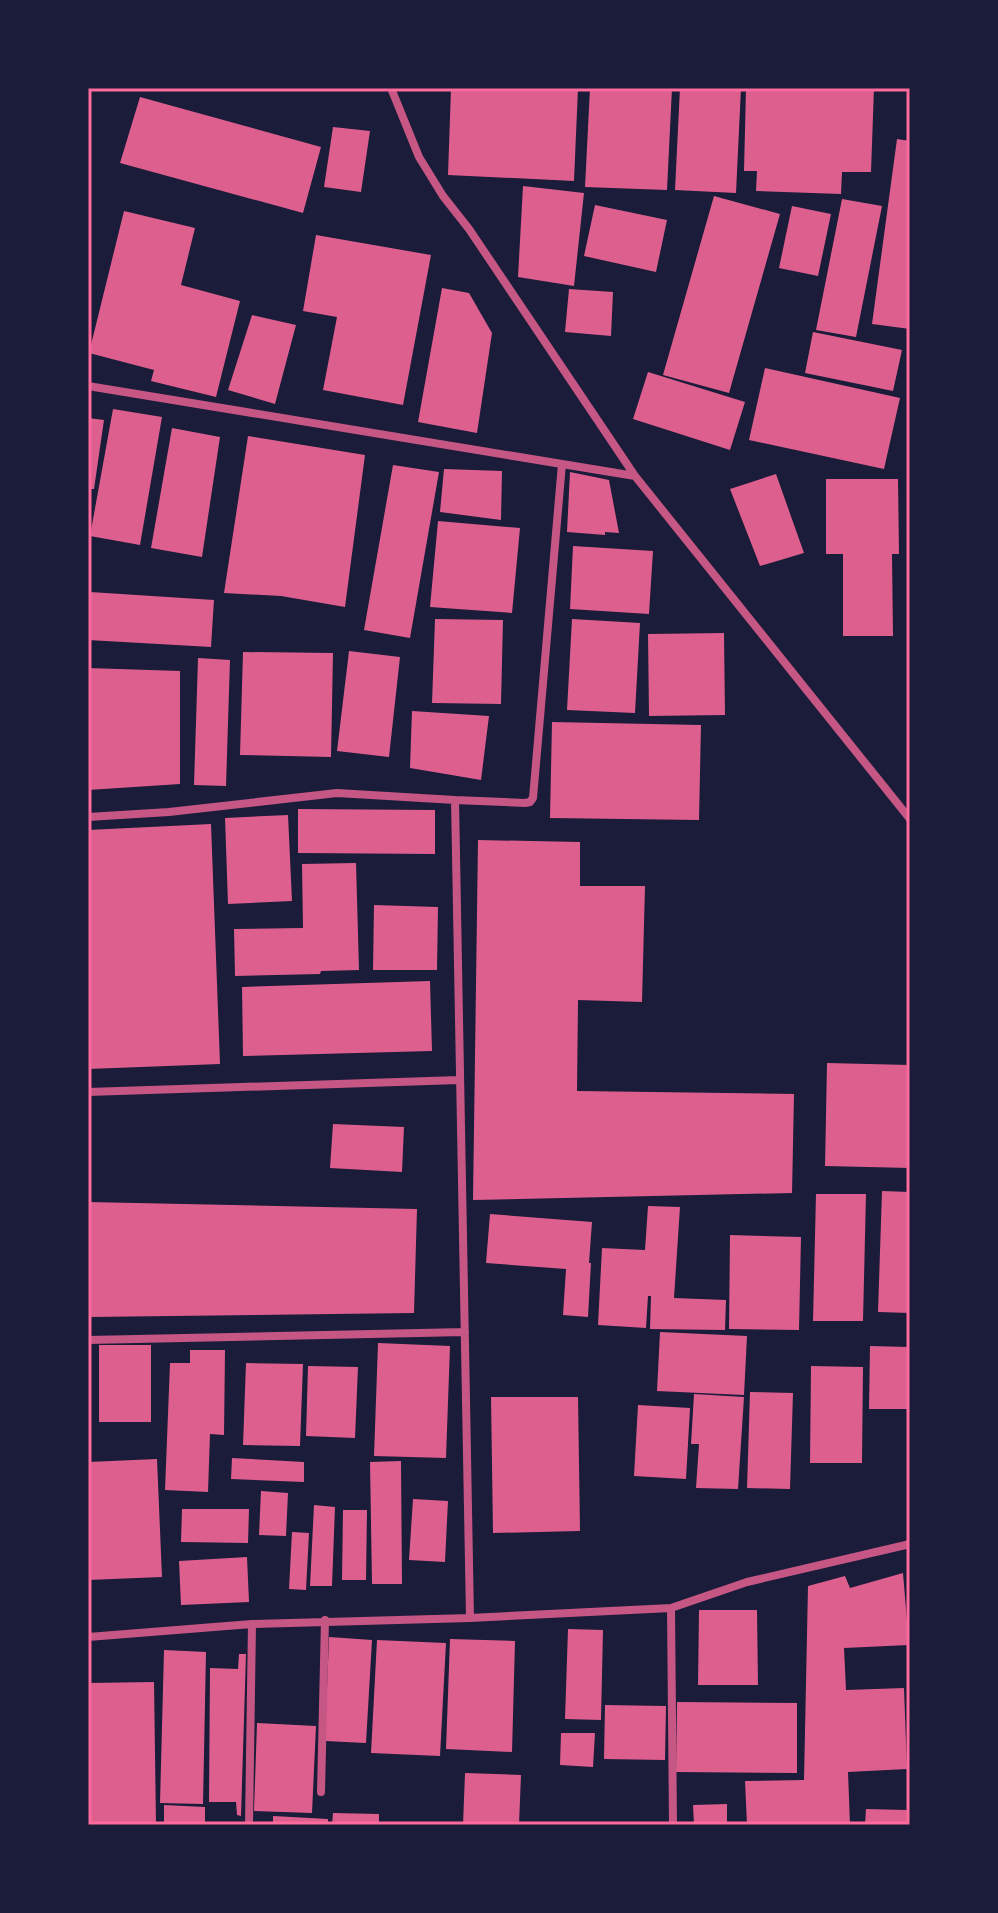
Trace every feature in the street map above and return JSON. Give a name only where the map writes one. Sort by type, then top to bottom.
[{"type":"street","points":[[391,88],[419,157],[443,196],[469,229],[635,476],[910,819]]},
{"type":"street","points":[[88,386],[635,476]]},
{"type":"street","points":[[88,817],[169,812],[337,793],[530,802],[533,798],[562,464]]},
{"type":"street","points":[[455,800],[470,1618]]},
{"type":"street","points":[[88,1092],[459,1080]]},
{"type":"street","points":[[88,1340],[465,1332]]},
{"type":"street","points":[[88,1637],[325,1620],[470,1618],[671,1608],[747,1582],[910,1544]]},
{"type":"street","points":[[671,1608],[673,1825]]},
{"type":"street","points":[[321,1792],[325,1620]]},
{"type":"street","points":[[249,1825],[252,1624]]},
{"type":"building","points":[[451,88],[578,88],[574,181],[448,175]]},
{"type":"building","points":[[590,88],[672,88],[667,190],[585,187]]},
{"type":"building","points":[[680,88],[741,88],[736,193],[675,190]]},
{"type":"building","points":[[746,88],[874,88],[871,172],[842,172],[841,194],[756,191],[757,171],[744,171]]},
{"type":"building","points":[[140,97],[321,147],[303,213],[120,163]]},
{"type":"building","points":[[333,127],[370,131],[361,192],[324,187]]},
{"type":"building","points":[[897,139],[910,141],[910,329],[872,324]]},
{"type":"building","points":[[523,186],[584,193],[574,286],[518,277]]},
{"type":"building","points":[[714,196],[780,214],[729,393],[663,375]]},
{"type":"building","points":[[842,199],[882,206],[856,337],[816,330]]},
{"type":"building","points":[[595,205],[667,220],[656,272],[584,256]]},
{"type":"building","points":[[792,206],[831,214],[818,276],[779,268]]},
{"type":"building","points":[[124,211],[195,228],[181,285],[240,301],[216,397],[151,381],[154,370],[89,353]]},
{"type":"building","points":[[316,235],[431,255],[403,405],[323,390],[337,317],[303,311]]},
{"type":"building","points":[[442,288],[469,293],[492,333],[477,433],[418,422]]},
{"type":"building","points":[[569,289],[613,292],[611,336],[565,332]]},
{"type":"building","points":[[252,315],[296,325],[275,404],[228,390]]},
{"type":"building","points":[[813,332],[902,350],[893,391],[805,373]]},
{"type":"building","points":[[765,368],[900,398],[884,469],[749,440]]},
{"type":"building","points":[[648,372],[745,402],[730,450],[633,419]]},
{"type":"building","points":[[113,409],[162,417],[140,545],[90,536]]},
{"type":"building","points":[[88,418],[104,420],[94,489],[88,489]]},
{"type":"building","points":[[172,428],[220,437],[202,557],[151,548]]},
{"type":"building","points":[[248,436],[365,455],[345,607],[281,596],[224,593]]},
{"type":"building","points":[[393,465],[439,472],[410,638],[364,630]]},
{"type":"building","points":[[444,469],[502,471],[501,520],[440,512]]},
{"type":"building","points":[[570,472],[609,480],[619,533],[567,532]]},
{"type":"building","points":[[776,474],[804,553],[760,566],[730,489]]},
{"type":"building","points":[[826,479],[898,479],[899,554],[892,554],[893,636],[843,636],[843,554],[826,554]]},
{"type":"building","points":[[438,521],[520,528],[512,613],[430,607]]},
{"type":"building","points":[[573,546],[653,551],[649,614],[570,609]]},
{"type":"building","points":[[90,592],[214,600],[211,647],[88,640]]},
{"type":"building","points":[[435,619],[503,620],[501,704],[432,703]]},
{"type":"building","points":[[572,619],[640,623],[635,713],[567,710]]},
{"type":"building","points":[[724,633],[725,715],[649,716],[648,634]]},
{"type":"building","points":[[349,651],[400,657],[389,757],[337,751]]},
{"type":"building","points":[[243,652],[333,653],[331,757],[240,755]]},
{"type":"building","points":[[198,658],[230,660],[226,786],[194,785]]},
{"type":"building","points":[[88,668],[180,671],[180,784],[88,790]]},
{"type":"building","points":[[412,711],[489,716],[481,780],[410,768]]},
{"type":"building","points":[[552,722],[701,725],[699,820],[550,818]]},
{"type":"building","points":[[298,809],[435,810],[435,854],[298,853]]},
{"type":"building","points":[[288,815],[292,901],[228,904],[225,818]]},
{"type":"building","points":[[211,824],[220,1064],[88,1069],[88,830]]},
{"type":"building","points":[[478,840],[580,842],[580,886],[645,886],[642,1002],[578,1000],[577,1091],[794,1094],[792,1193],[473,1200]]},
{"type":"building","points":[[356,863],[359,970],[235,976],[234,929],[303,928],[302,864]]},
{"type":"building","points":[[374,905],[438,907],[437,970],[373,970]]},
{"type":"building","points":[[430,981],[432,1051],[243,1056],[242,987]]},
{"type":"building","points":[[827,1063],[910,1065],[910,1168],[825,1166]]},
{"type":"building","points":[[333,1124],[404,1127],[402,1172],[330,1168]]},
{"type":"building","points":[[882,1191],[910,1192],[910,1313],[878,1312]]},
{"type":"building","points":[[816,1194],[866,1194],[863,1321],[813,1321]]},
{"type":"building","points":[[88,1202],[417,1209],[414,1313],[88,1317]]},
{"type":"building","points":[[648,1206],[680,1207],[674,1298],[726,1300],[725,1330],[650,1329],[651,1296],[648,1296],[646,1328],[598,1325],[602,1248],[645,1250]]},
{"type":"building","points":[[490,1214],[592,1222],[588,1317],[563,1315],[566,1269],[486,1263]]},
{"type":"building","points":[[730,1235],[801,1237],[799,1330],[729,1329]]},
{"type":"building","points":[[660,1332],[747,1336],[744,1395],[657,1391]]},
{"type":"building","points":[[378,1343],[450,1346],[446,1458],[374,1456]]},
{"type":"building","points":[[99,1345],[151,1345],[151,1422],[99,1422]]},
{"type":"building","points":[[870,1346],[910,1347],[910,1409],[869,1409]]},
{"type":"building","points":[[190,1350],[225,1350],[224,1435],[210,1434],[208,1492],[165,1490],[170,1363],[190,1363]]},
{"type":"building","points":[[246,1363],[303,1364],[300,1446],[243,1445]]},
{"type":"building","points":[[308,1366],[358,1367],[355,1438],[306,1436]]},
{"type":"building","points":[[811,1366],[863,1367],[862,1463],[810,1463]]},
{"type":"building","points":[[750,1392],[793,1393],[790,1489],[747,1488]]},
{"type":"building","points":[[694,1394],[744,1397],[738,1489],[696,1488],[699,1444],[691,1444]]},
{"type":"building","points":[[491,1397],[578,1397],[580,1531],[493,1533]]},
{"type":"building","points":[[638,1405],[690,1408],[686,1479],[634,1476]]},
{"type":"building","points":[[232,1458],[304,1462],[304,1482],[231,1479]]},
{"type":"building","points":[[157,1459],[162,1577],[88,1580],[88,1462]]},
{"type":"building","points":[[401,1461],[402,1584],[372,1584],[370,1462]]},
{"type":"building","points":[[261,1491],[288,1493],[286,1536],[259,1535]]},
{"type":"building","points":[[413,1499],[448,1501],[445,1562],[409,1560]]},
{"type":"building","points":[[314,1505],[335,1507],[332,1586],[310,1586]]},
{"type":"building","points":[[182,1509],[249,1509],[248,1543],[181,1542]]},
{"type":"building","points":[[343,1510],[367,1510],[366,1580],[342,1580]]},
{"type":"building","points":[[292,1532],[309,1533],[306,1590],[289,1589]]},
{"type":"building","points":[[247,1557],[249,1602],[181,1605],[179,1561]]},
{"type":"building","points":[[903,1573],[909,1645],[844,1648],[846,1690],[904,1688],[907,1769],[848,1772],[850,1825],[747,1825],[745,1781],[804,1780],[808,1586],[845,1576],[850,1588]]},
{"type":"building","points":[[699,1610],[757,1610],[758,1685],[698,1685]]},
{"type":"building","points":[[568,1629],[603,1630],[601,1720],[565,1719]]},
{"type":"building","points":[[329,1637],[372,1640],[366,1743],[325,1741]]},
{"type":"building","points":[[450,1639],[515,1641],[512,1752],[446,1749]]},
{"type":"building","points":[[377,1640],[446,1643],[440,1756],[371,1753]]},
{"type":"building","points":[[164,1650],[206,1652],[203,1804],[160,1803]]},
{"type":"building","points":[[239,1654],[246,1654],[241,1816],[237,1815],[236,1802],[209,1802],[210,1668],[238,1669]]},
{"type":"building","points":[[154,1682],[156,1824],[88,1825],[88,1683]]},
{"type":"building","points":[[677,1702],[797,1703],[797,1773],[676,1772]]},
{"type":"building","points":[[605,1705],[666,1706],[665,1760],[604,1759]]},
{"type":"building","points":[[257,1723],[316,1726],[312,1813],[254,1811]]},
{"type":"building","points":[[561,1733],[595,1733],[593,1767],[560,1765]]},
{"type":"building","points":[[465,1773],[521,1775],[519,1825],[463,1825]]},
{"type":"building","points":[[727,1804],[727,1825],[694,1825],[693,1805]]},
{"type":"building","points":[[164,1805],[205,1807],[205,1825],[164,1825]]},
{"type":"building","points":[[866,1809],[907,1810],[907,1825],[865,1825]]},
{"type":"building","points":[[333,1813],[379,1814],[379,1825],[332,1825]]},
{"type":"building","points":[[273,1816],[328,1819],[328,1825],[273,1825]]}]
